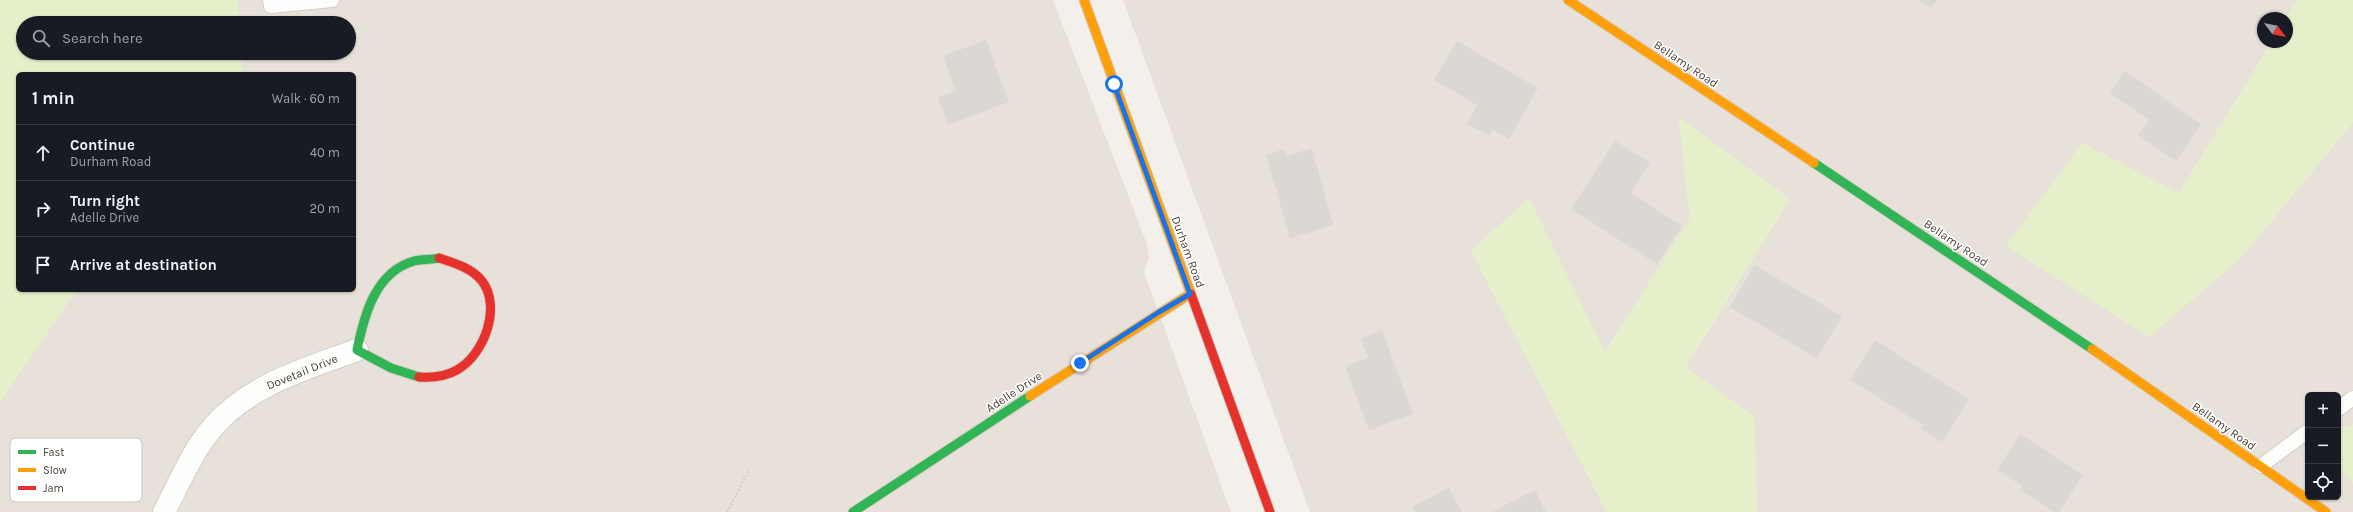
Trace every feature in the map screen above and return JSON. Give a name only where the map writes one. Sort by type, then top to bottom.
[{"type":"street","name":"Durham Road","points":[[1084,0],[1270,512]]},
{"type":"street","name":"Bellamy Road","points":[[1568,0],[2065,330],[2326,512]]},
{"type":"street","points":[[440,258],[464,266],[485,286],[490,313],[482,344],[459,369],[428,378],[398,372],[357,350],[369,302],[385,278],[413,262],[440,258]]},
{"type":"street","name":"Adelle Drive","points":[[853,512],[1159,312],[1190,294]]},
{"type":"street","name":"Dovetail Drive","points":[[164,512],[190,464],[213,427],[240,402],[271,382],[357,350]]},
{"type":"lane","points":[[270,0],[271,6],[332,0]]},
{"type":"lane","points":[[2341,407],[2353,398]]},
{"type":"lane","points":[[2261,466],[2305,433]]},
{"type":"path","points":[[727,512],[749,470]]},
{"type":"shaded area","points":[[0,0],[1053,0],[1147,244],[1149,258],[1144,272],[1231,512],[0,512]]},
{"type":"shaded area","points":[[1123,0],[2298,0],[2290,12],[2257,12],[2257,48],[2268,48],[2179,193],[2082,144],[2240,259],[2353,122],[2353,512],[1757,512],[1754,416],[1685,368],[1790,199],[1679,118],[1690,219],[1604,353],[1529,198],[1471,251],[1607,512],[1310,512]]},
{"type":"green space","points":[[0,0],[238,0],[239,16],[16,16],[16,60],[242,60],[243,72],[16,72],[16,292],[76,292],[0,402]]},
{"type":"green space","points":[[2298,0],[2353,0],[2353,122],[2240,259],[2149,337],[2006,246],[2082,143],[2179,193],[2268,48],[2293,48],[2293,12],[2290,12]]},
{"type":"green space","points":[[1679,117],[1790,199],[1685,367],[1754,416],[1757,512],[1607,512],[1471,251],[1529,198],[1605,352],[1690,219]]},
{"type":"green space","points":[[2353,424],[2353,484],[2341,469],[2341,429]]},
{"type":"building","points":[[1918,0],[1937,0],[1931,8]]},
{"type":"building","points":[[986,40],[1009,102],[948,125],[938,97],[956,91],[943,56]]},
{"type":"building","points":[[1457,41],[1538,88],[1509,139],[1493,129],[1490,136],[1467,124],[1477,105],[1434,80]]},
{"type":"building","points":[[2125,71],[2201,124],[2176,161],[2138,135],[2149,120],[2110,93]]},
{"type":"building","points":[[1615,141],[1650,163],[1631,193],[1682,226],[1657,264],[1571,209]]},
{"type":"building","points":[[1312,148],[1333,225],[1290,238],[1266,155],[1284,149],[1286,156]]},
{"type":"building","points":[[1754,265],[1842,316],[1817,358],[1730,307]]},
{"type":"building","points":[[1382,330],[1413,414],[1369,430],[1345,366],[1368,358],[1361,338]]},
{"type":"building","points":[[1875,340],[1969,399],[1942,442],[1921,429],[1923,425],[1850,380]]},
{"type":"building","points":[[2020,434],[2083,475],[2059,512],[2054,512],[2020,490],[2022,486],[1997,470]]},
{"type":"building","points":[[1449,488],[1462,512],[1415,512],[1412,507]]},
{"type":"building","points":[[1535,490],[1546,512],[1492,512]]},
{"type":"traffic: fast","points":[[1814,163],[2092,349]]},
{"type":"traffic: fast","points":[[419,377],[391,368],[357,350],[363,323],[381,285],[390,275],[401,267],[414,261],[439,258]]},
{"type":"traffic: fast","points":[[853,512],[1030,396]]},
{"type":"traffic: slow","points":[[1084,0],[1191,294]]},
{"type":"traffic: slow","points":[[1568,0],[1814,163]]},
{"type":"traffic: slow","points":[[1030,396],[1190,294]]},
{"type":"traffic: slow","points":[[2092,349],[2326,512]]},
{"type":"traffic: jam","points":[[419,377],[433,377],[448,374],[467,363],[482,342],[490,317],[488,292],[478,276],[468,269],[439,258]]},
{"type":"traffic: jam","points":[[1191,294],[1270,512]]},
{"type":"route","points":[[1080,363],[1159,312],[1190,294],[1114,84]]}]
